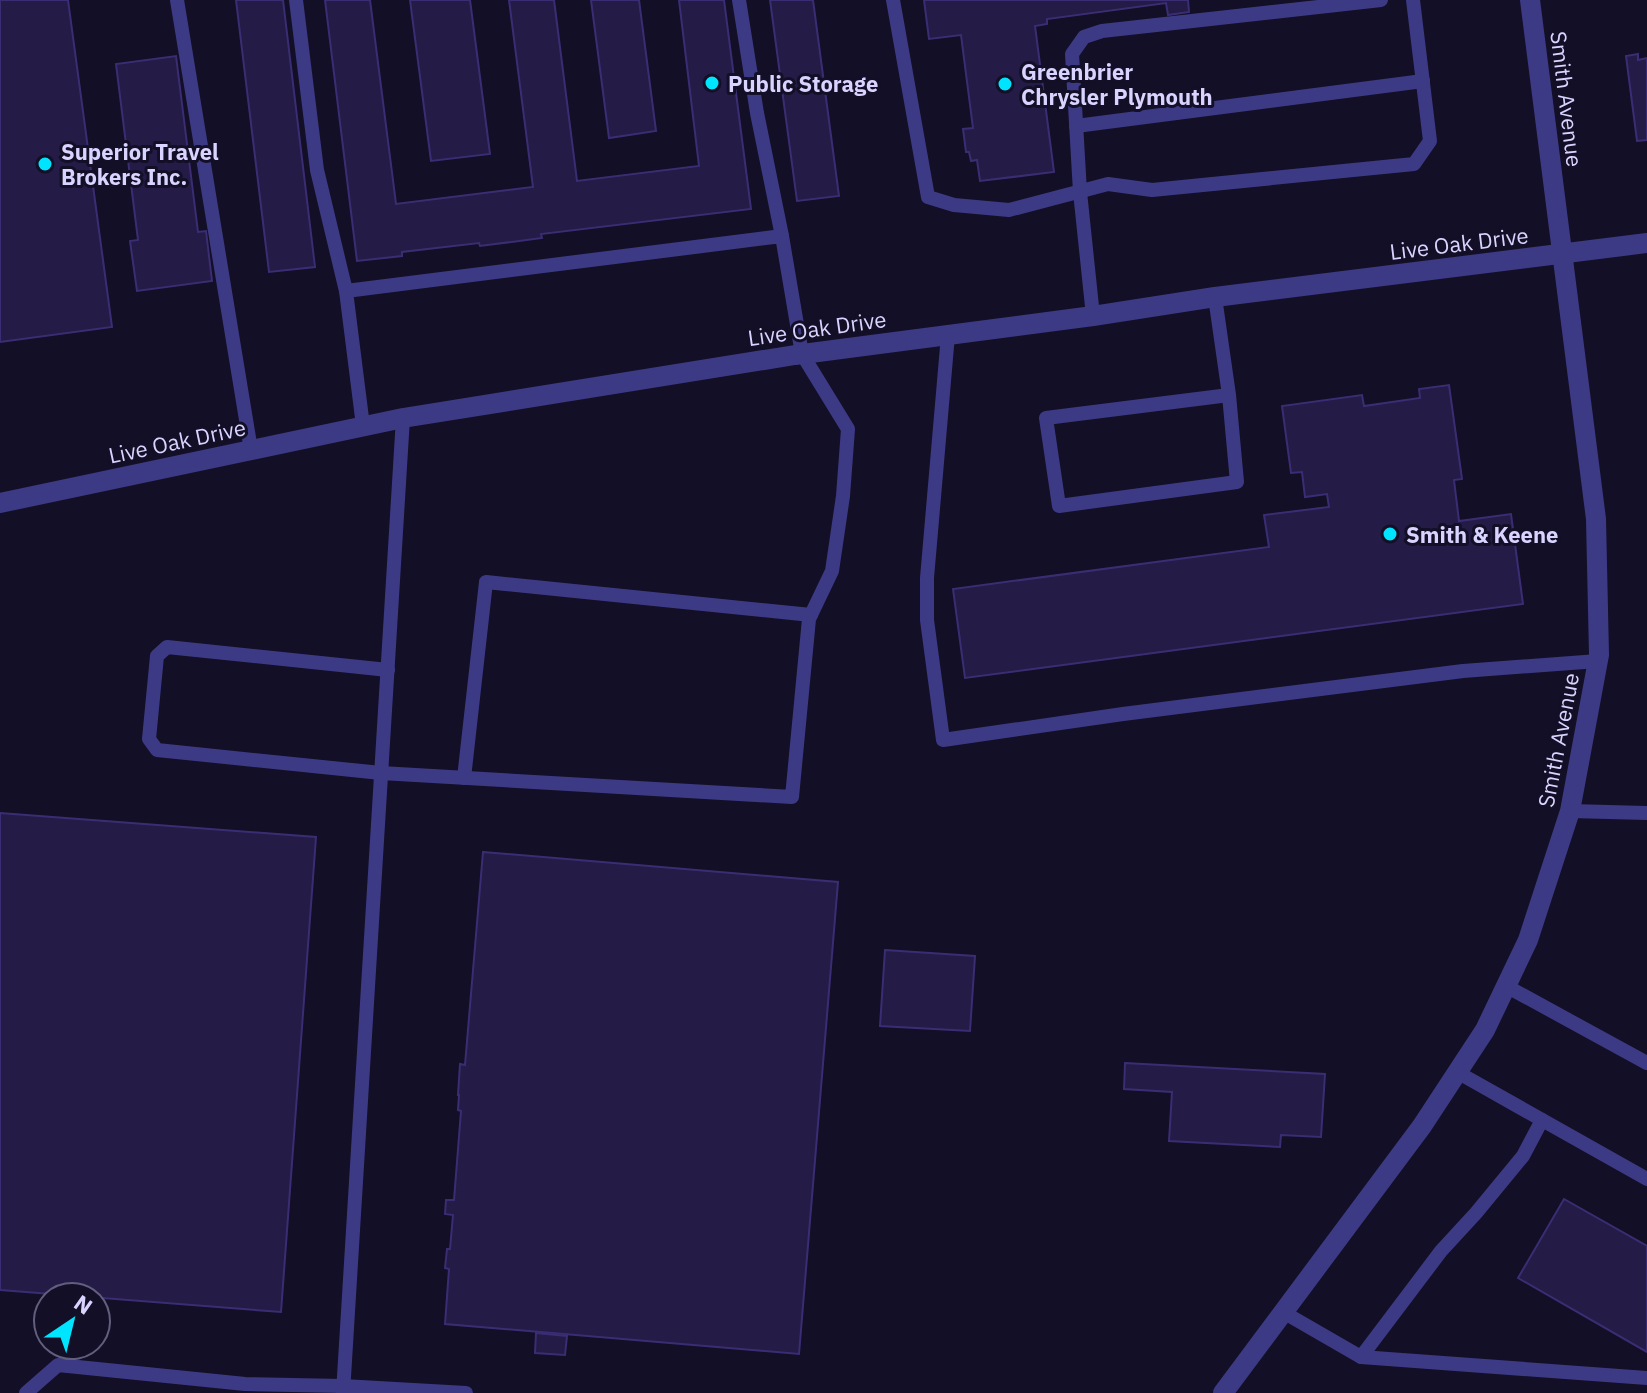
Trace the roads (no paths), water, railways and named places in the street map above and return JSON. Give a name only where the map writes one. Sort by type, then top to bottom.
[{"type":"street","name":"Smith Avenue","points":[[1223,1393],[1422,1126],[1485,1030],[1528,940],[1570,811],[1598,661],[1596,519],[1530,0]]},
{"type":"street","name":"Live Oak Drive","points":[[0,503],[403,418],[802,354],[1215,297],[1647,243]]},
{"type":"lane","points":[[177,0],[251,450]]},
{"type":"lane","points":[[296,0],[317,170],[346,291],[363,426]]},
{"type":"lane","points":[[388,670],[167,647],[157,656],[149,739],[157,750],[381,773],[792,797],[809,619],[832,571],[843,496],[848,429],[802,354],[739,0]]},
{"type":"lane","points":[[893,0],[928,197],[954,205],[1009,210],[1108,184],[1152,190],[1414,164],[1430,141],[1413,0]]},
{"type":"lane","points":[[1093,316],[1080,192],[1072,54],[1084,37],[1102,31],[1381,0]]},
{"type":"lane","points":[[1076,126],[1423,81]]},
{"type":"lane","points":[[346,291],[782,236]]},
{"type":"lane","points":[[1215,297],[1229,395],[1237,482],[1059,506],[1046,418],[1229,395]]},
{"type":"lane","points":[[948,335],[927,578],[927,620],[943,740],[1463,671],[1598,661]]},
{"type":"lane","points":[[343,1389],[403,418]]},
{"type":"lane","points":[[464,778],[486,582],[811,615]]},
{"type":"lane","points":[[1570,811],[1647,813]]},
{"type":"lane","points":[[1506,986],[1647,1063]]},
{"type":"lane","points":[[1457,1072],[1647,1179]]},
{"type":"lane","points":[[1361,1357],[1441,1251],[1523,1156],[1542,1120]]},
{"type":"lane","points":[[1283,1312],[1361,1357],[1647,1378]]},
{"type":"lane","points":[[26,1393],[58,1365],[244,1389],[466,1393]]},
{"type":"place","name":"Public Storage","points":[[712,83]]},
{"type":"place","name":"Greenbrier Chrysler Plymouth","points":[[1005,84]]},
{"type":"place","name":"Superior Travel Brokers Inc.","points":[[45,164]]},
{"type":"place","name":"Smith & Keene","points":[[1390,534]]}]
